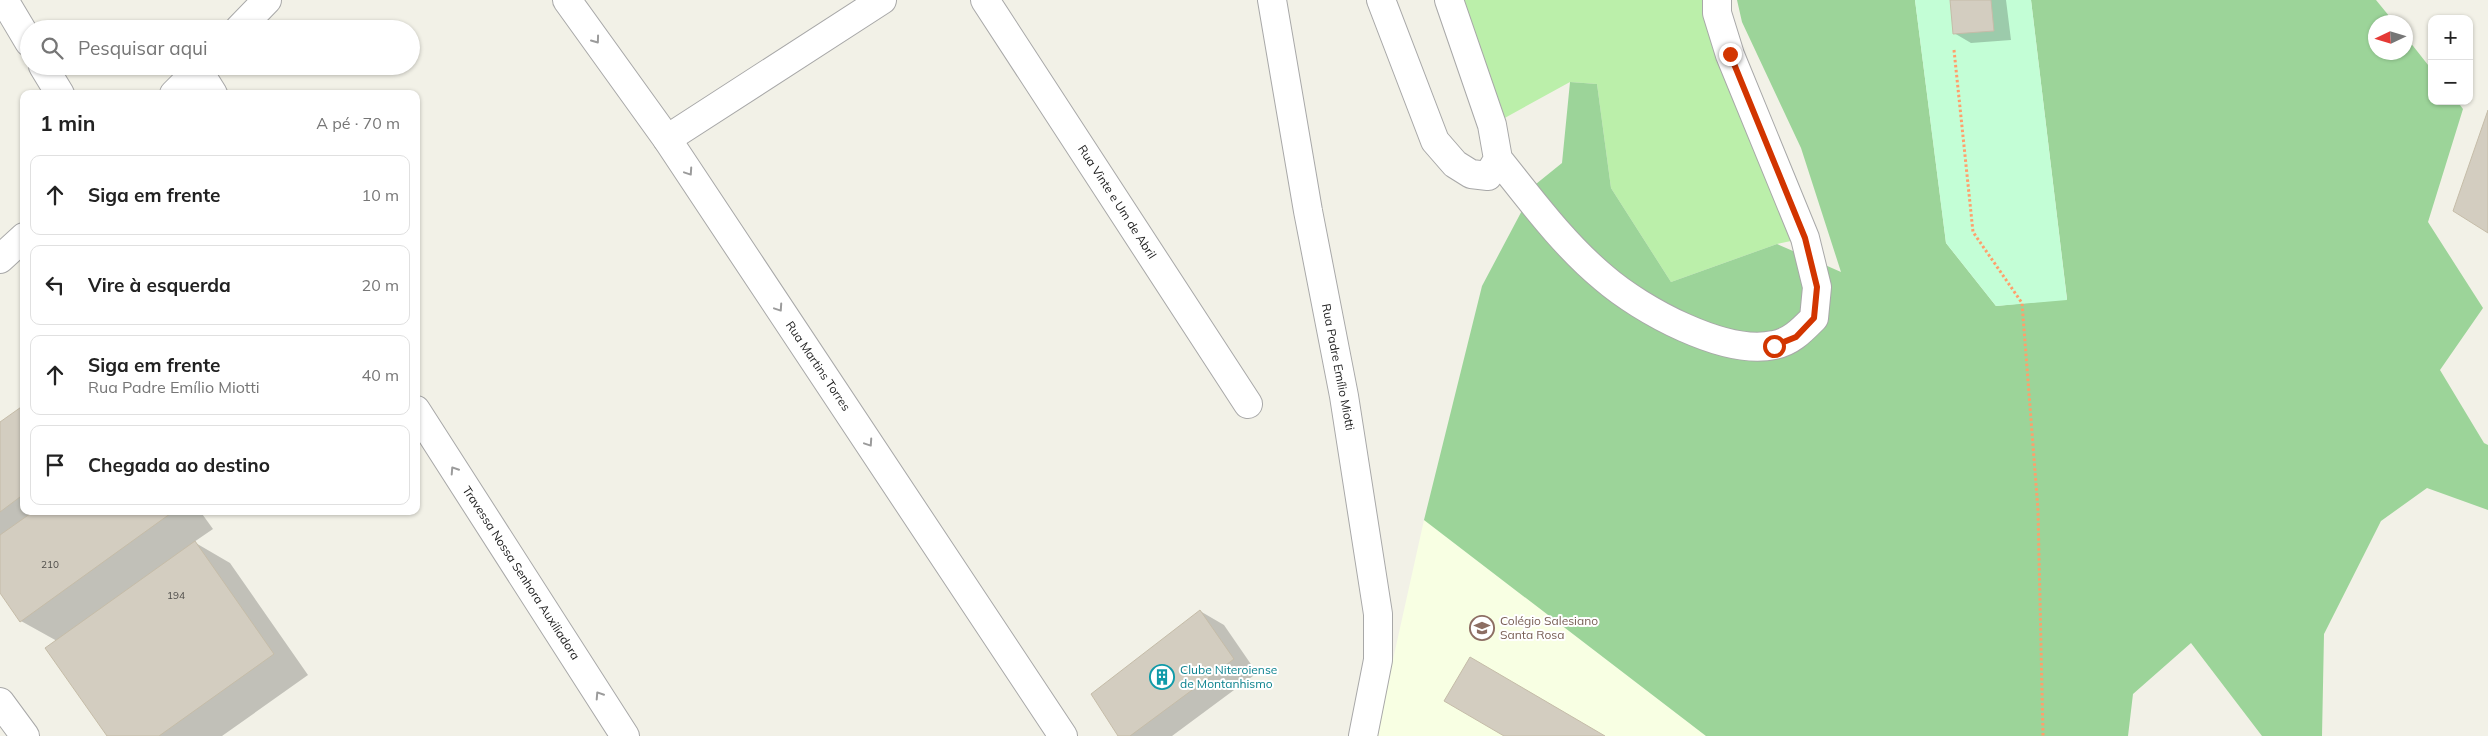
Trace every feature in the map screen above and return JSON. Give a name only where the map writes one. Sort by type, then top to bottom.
[{"type":"street","points":[[4,0],[20,27]]},
{"type":"street","points":[[248,20],[267,0]]},
{"type":"street","name":"Rua Martins Torres","points":[[567,0],[667,139],[1063,736]]},
{"type":"street","points":[[667,139],[882,0]]},
{"type":"street","name":"Rua Vinte e Um de Abril","points":[[985,0],[1248,404]]},
{"type":"street","name":"Rua Padre Emílio Miotti","points":[[1272,0],[1308,211],[1344,396],[1378,614],[1378,660],[1363,736]]},
{"type":"street","points":[[1381,0],[1436,142],[1455,164],[1472,174],[1488,176],[1498,158]]},
{"type":"street","points":[[1449,0],[1492,126],[1498,158],[1552,226],[1604,279],[1672,324],[1740,347],[1774,346],[1796,337],[1814,318],[1817,287],[1805,238],[1730,54],[1717,13],[1717,0]]},
{"type":"street","points":[[48,75],[58,90]]},
{"type":"street","points":[[178,90],[193,75]]},
{"type":"street","points":[[204,75],[211,90]]},
{"type":"street","points":[[0,259],[20,241]]},
{"type":"street","name":"Travessa Nossa Senhora Auxiliadora","points":[[420,416],[625,736]]},
{"type":"street","points":[[0,702],[25,736]]},
{"type":"path","points":[[1954,50],[1973,232],[2022,303],[2038,510],[2043,736]]},
{"type":"shaded area","name":"Colégio Salesiano Santa Rosa","points":[[1424,520],[1706,736],[1376,736]]},
{"type":"green space","points":[[1449,0],[1717,0],[1805,238],[1777,244],[1671,282],[1611,188],[1597,84],[1570,82],[1492,125]]},
{"type":"green space","points":[[1737,0],[1915,0],[1946,243],[1996,306],[2067,299],[2031,0],[2376,0],[2388,15],[2368,15],[2368,60],[2413,60],[2413,46],[2428,65],[2428,105],[2460,105],[2463,109],[2428,222],[2483,308],[2440,370],[2484,443],[2488,445],[2488,510],[2427,488],[2381,521],[2324,634],[2322,736],[2262,736],[2191,643],[2133,694],[2128,736],[1706,736],[1424,520],[1482,286],[1536,184],[1562,163],[1570,82],[1597,84],[1611,188],[1671,282],[1777,244],[1841,272],[1801,148],[1742,22]]},
{"type":"green space","points":[[1915,0],[2031,0],[2067,300],[1996,306],[1946,243]]},
{"type":"building","points":[[1950,0],[1991,0],[1994,31],[1953,34]]},
{"type":"building","points":[[2488,110],[2488,233],[2453,211]]},
{"type":"building","points":[[20,408],[20,497],[0,512],[0,422]]},
{"type":"building","points":[[28,515],[168,515],[20,622],[0,593],[0,535]]},
{"type":"building","points":[[195,541],[274,654],[159,736],[107,736],[45,648]]},
{"type":"building","name":"Clube Niteroiense de Montanhismo","points":[[1200,610],[1234,659],[1130,736],[1118,736],[1091,694]]},
{"type":"building","points":[[1470,657],[1605,736],[1504,736],[1444,701]]},
{"type":"place","name":"Colégio Salesiano Santa Rosa","points":[[1482,628]]},
{"type":"place","name":"Clube Niteroiense de Montanhismo","points":[[1162,677]]},
{"type":"route","points":[[1730,54],[1805,238],[1817,287],[1814,318],[1796,337],[1774,346]]}]
